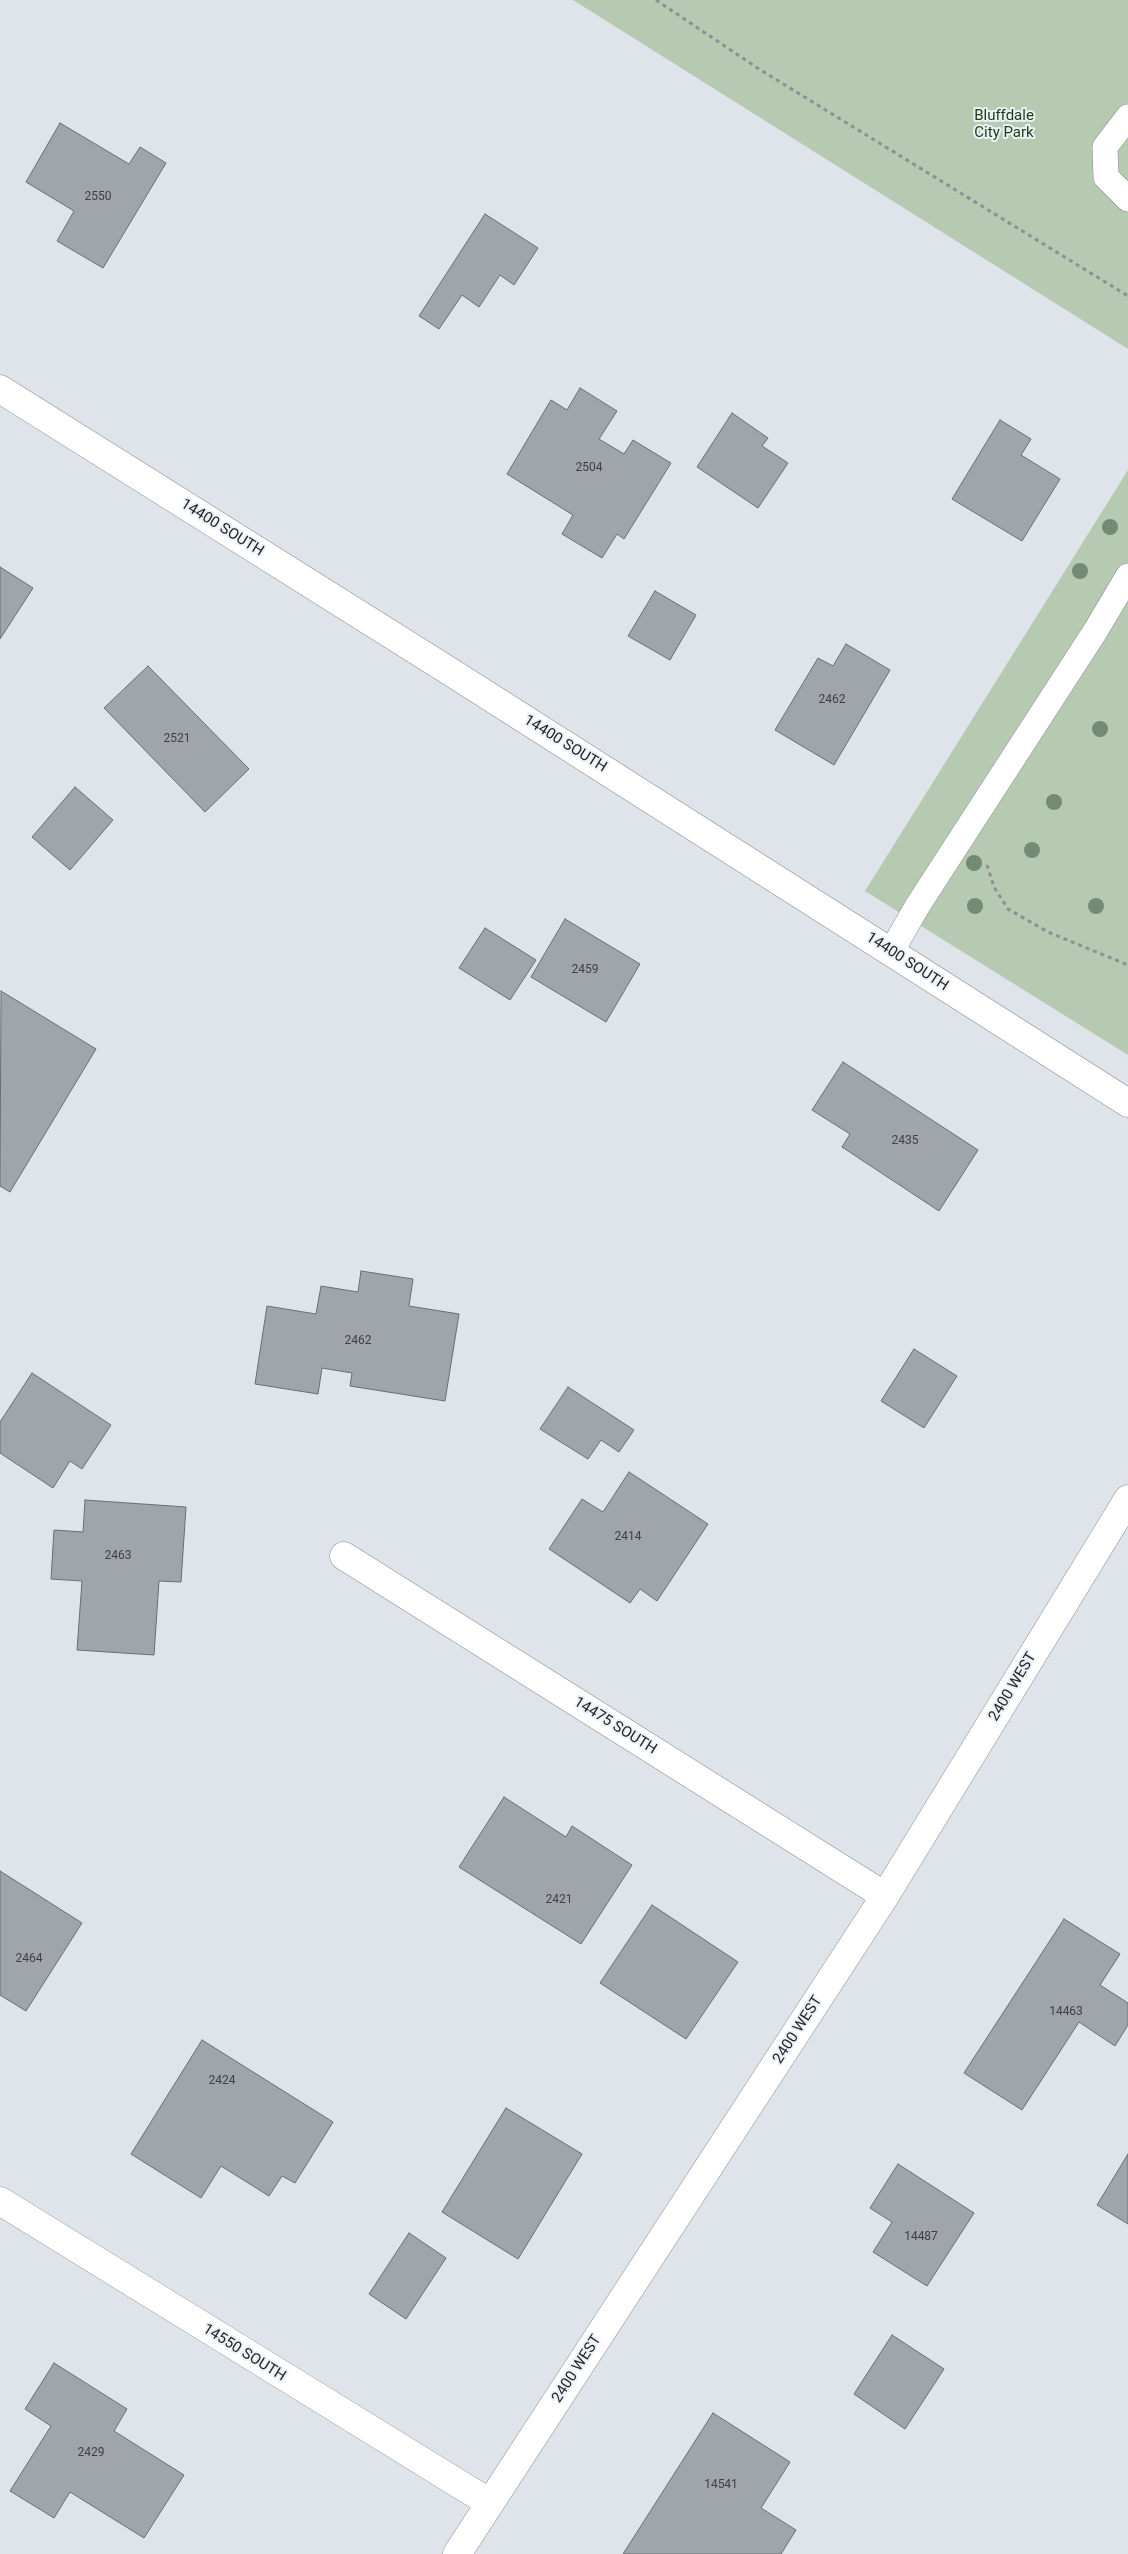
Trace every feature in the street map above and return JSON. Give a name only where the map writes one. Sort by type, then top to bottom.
[{"type":"street","name":"14400 SOUTH","points":[[0,389],[446,669],[1128,1103]]},
{"type":"street","name":"2400 WEST","points":[[457,2554],[885,1896],[1128,1499]]},
{"type":"street","name":"14475 SOUTH","points":[[344,1556],[885,1896]]},
{"type":"street","name":"14550 SOUTH","points":[[0,2201],[490,2503]]},
{"type":"lane","points":[[1128,117],[1105,147],[1106,177],[1128,199]]},
{"type":"lane","points":[[891,952],[918,905],[1096,630],[1128,576]]},
{"type":"path","points":[[656,0],[759,69],[1128,296]]},
{"type":"path","points":[[986,863],[994,887],[1008,909],[1048,932],[1128,965]]},
{"type":"green space","name":"Bluffdale City Park","points":[[573,0],[1128,0],[1128,349]]},
{"type":"green space","points":[[1128,470],[1128,1055],[865,891]]},
{"type":"building","points":[[60,123],[129,164],[140,147],[166,163],[103,268],[57,241],[74,211],[26,182]]},
{"type":"building","points":[[485,214],[538,248],[514,285],[500,275],[479,307],[462,295],[439,329],[419,316]]},
{"type":"building","points":[[580,388],[617,411],[599,439],[624,454],[633,440],[671,463],[624,539],[617,534],[602,558],[562,534],[573,515],[507,474],[551,400],[567,410]]},
{"type":"building","points":[[732,413],[768,438],[762,446],[788,463],[758,508],[697,467]]},
{"type":"building","points":[[1000,420],[1031,439],[1021,455],[1060,479],[1022,541],[952,499]]},
{"type":"building","points":[[0,567],[33,588],[0,639]]},
{"type":"building","points":[[655,591],[696,615],[670,660],[628,636]]},
{"type":"building","points":[[846,644],[890,670],[834,765],[775,730],[818,658],[833,666]]},
{"type":"building","points":[[148,666],[249,769],[205,812],[104,708]]},
{"type":"building","points":[[75,787],[113,820],[70,870],[32,837]]},
{"type":"building","points":[[565,919],[640,964],[606,1022],[531,977]]},
{"type":"building","points":[[485,928],[536,960],[510,1000],[459,968]]},
{"type":"building","points":[[1,991],[96,1049],[10,1192],[0,1186]]},
{"type":"building","points":[[843,1062],[978,1150],[939,1211],[842,1147],[850,1134],[812,1110]]},
{"type":"building","points":[[361,1271],[413,1279],[409,1306],[459,1314],[445,1401],[350,1386],[352,1373],[322,1368],[318,1394],[255,1384],[267,1306],[316,1314],[321,1286],[358,1292]]},
{"type":"building","points":[[914,1349],[957,1376],[924,1428],[881,1401]]},
{"type":"building","points":[[32,1373],[111,1425],[82,1469],[70,1461],[53,1488],[0,1453],[0,1422]]},
{"type":"building","points":[[568,1387],[634,1430],[619,1452],[601,1440],[588,1459],[540,1429]]},
{"type":"building","points":[[629,1472],[708,1524],[657,1601],[640,1589],[630,1603],[549,1549],[582,1499],[603,1512]]},
{"type":"building","points":[[85,1500],[186,1507],[181,1582],[159,1581],[154,1655],[77,1650],[82,1581],[51,1579],[54,1530],[83,1532]]},
{"type":"building","points":[[504,1797],[566,1837],[572,1826],[632,1865],[581,1944],[459,1867]]},
{"type":"building","points":[[0,1871],[82,1923],[26,2011],[0,1995]]},
{"type":"building","points":[[652,1905],[738,1962],[686,2039],[600,1983]]},
{"type":"building","points":[[1064,1919],[1120,1954],[1100,1985],[1128,2003],[1128,2025],[1115,2046],[1079,2022],[1022,2110],[964,2073]]},
{"type":"building","points":[[202,2040],[333,2122],[295,2183],[282,2176],[269,2196],[221,2166],[201,2198],[131,2154]]},
{"type":"building","points":[[506,2108],[582,2154],[518,2259],[442,2212]]},
{"type":"building","points":[[1128,2154],[1128,2224],[1097,2205]]},
{"type":"building","points":[[898,2164],[974,2213],[927,2286],[873,2252],[892,2222],[870,2208]]},
{"type":"building","points":[[409,2233],[446,2258],[406,2319],[369,2294]]},
{"type":"building","points":[[892,2335],[944,2369],[905,2429],[854,2394]]},
{"type":"building","points":[[54,2363],[127,2409],[114,2431],[184,2475],[144,2538],[70,2492],[54,2518],[10,2491],[51,2426],[25,2409]]},
{"type":"building","points":[[713,2413],[790,2462],[761,2508],[796,2530],[781,2554],[623,2554]]}]
